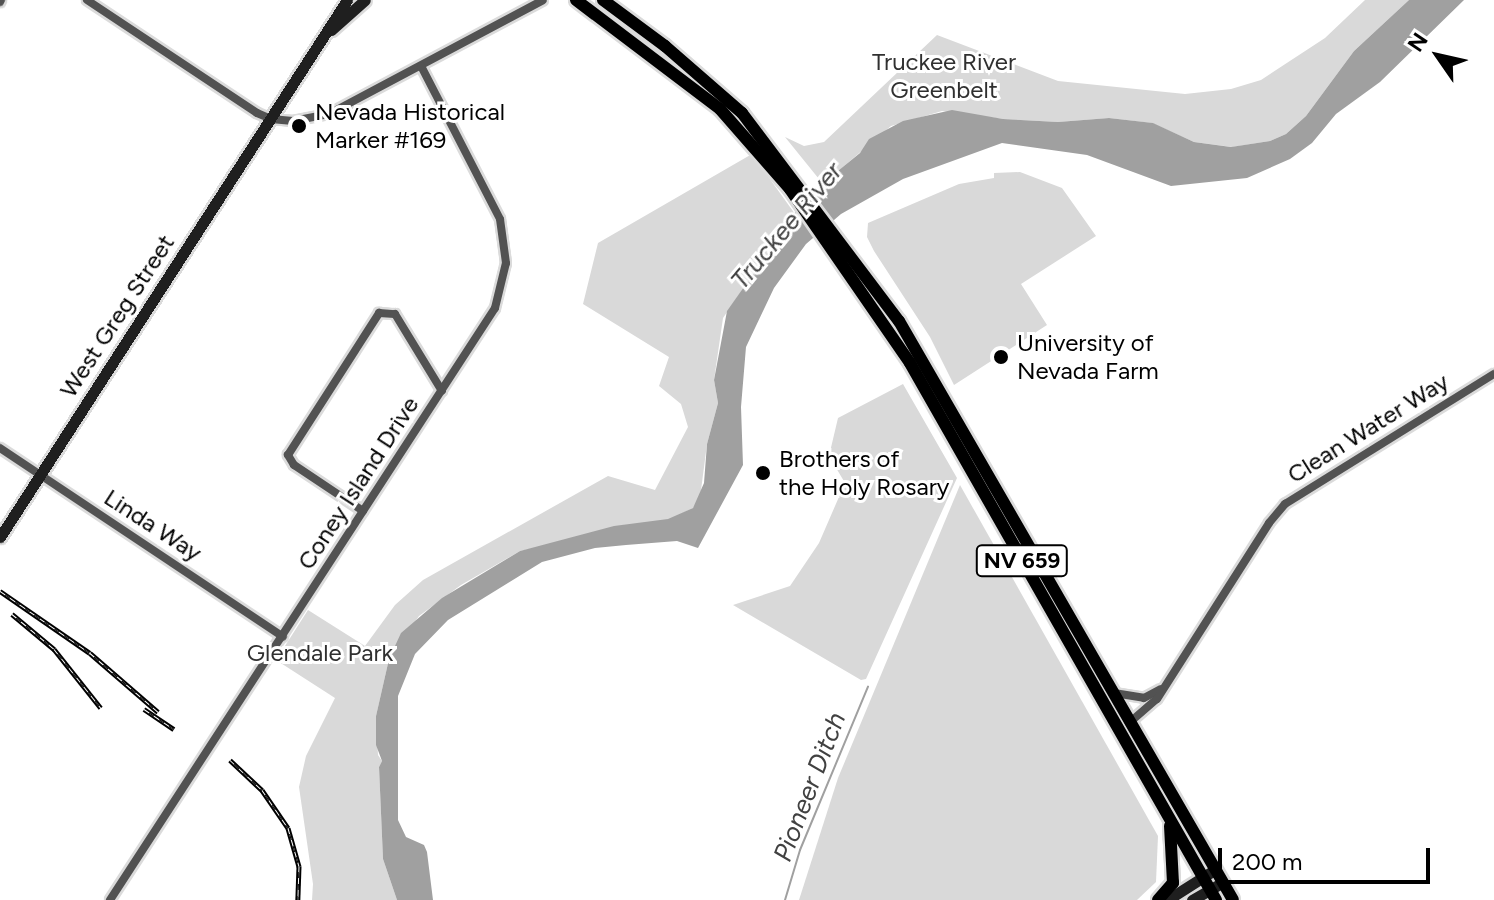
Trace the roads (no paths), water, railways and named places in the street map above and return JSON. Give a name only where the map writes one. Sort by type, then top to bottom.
[{"type":"main road","points":[[328,33],[347,0]]},
{"type":"main road","points":[[328,33],[365,0]]},
{"type":"main road","name":"NV 659","points":[[576,0],[720,109],[793,186]]},
{"type":"main road","name":"NV 659","points":[[603,0],[721,93],[764,139],[940,401],[1233,900]]},
{"type":"main road","name":"West Greg Street","points":[[0,537],[328,33]]},
{"type":"main road","name":"NV 659","points":[[940,401],[1213,895]]},
{"type":"main road","points":[[1158,900],[1170,887],[1174,876],[1168,815]]},
{"type":"main road","points":[[1167,900],[1215,869]]},
{"type":"main road","points":[[1192,900],[1213,895],[1222,883]]},
{"type":"street","points":[[87,0],[271,119],[305,120],[329,114],[543,0]]},
{"type":"street","name":"Coney Island Drive","points":[[110,900],[495,308],[504,277],[505,246],[495,206],[421,66]]},
{"type":"street","points":[[363,511],[294,465],[288,455],[379,313],[395,314],[442,391]]},
{"type":"street","name":"Clean Water Way","points":[[1129,723],[1154,704],[1285,504],[1494,374]]},
{"type":"street","name":"Linda Way","points":[[0,448],[283,637]]},
{"type":"street","points":[[1111,693],[1144,698],[1164,685]]},
{"type":"water","name":"Truckee River","points":[[1409,0],[1464,0],[1380,82],[1336,114],[1312,143],[1290,159],[1247,178],[1171,186],[1087,155],[1002,143],[903,179],[841,214],[806,244],[774,288],[746,347],[741,407],[743,465],[698,548],[677,541],[626,545],[595,548],[542,562],[448,620],[415,654],[398,696],[398,820],[406,837],[424,845],[433,900],[397,900],[383,859],[379,767],[382,761],[376,745],[376,716],[389,659],[401,633],[442,598],[520,551],[614,526],[668,519],[693,508],[704,483],[707,444],[718,403],[714,380],[727,311],[777,240],[782,227],[817,188],[860,153],[869,139],[903,121],[952,110],[1003,119],[1058,122],[1109,118],[1153,123],[1194,142],[1231,147],[1270,141],[1286,134],[1306,116],[1354,51]]},
{"type":"waterway","name":"Pioneer Ditch","points":[[785,900],[800,850],[868,687]]},
{"type":"railway","points":[[0,591],[90,653],[158,712]]},
{"type":"railway","points":[[12,614],[54,649],[101,708]]},
{"type":"railway","points":[[144,709],[174,729]]},
{"type":"railway","points":[[230,760],[262,790],[288,828],[299,866],[298,900]]},
{"type":"place","name":"Nevada Historical Marker #169","points":[[299,126]]},
{"type":"place","name":"University of Nevada Farm","points":[[1001,357]]},
{"type":"place","name":"Brothers of the Holy Rosary","points":[[763,473]]},
{"type":"park label","name":"Truckee River Greenbelt","points":[[944,76]]},
{"type":"park label","name":"Glendale Park","points":[[320,653]]}]
